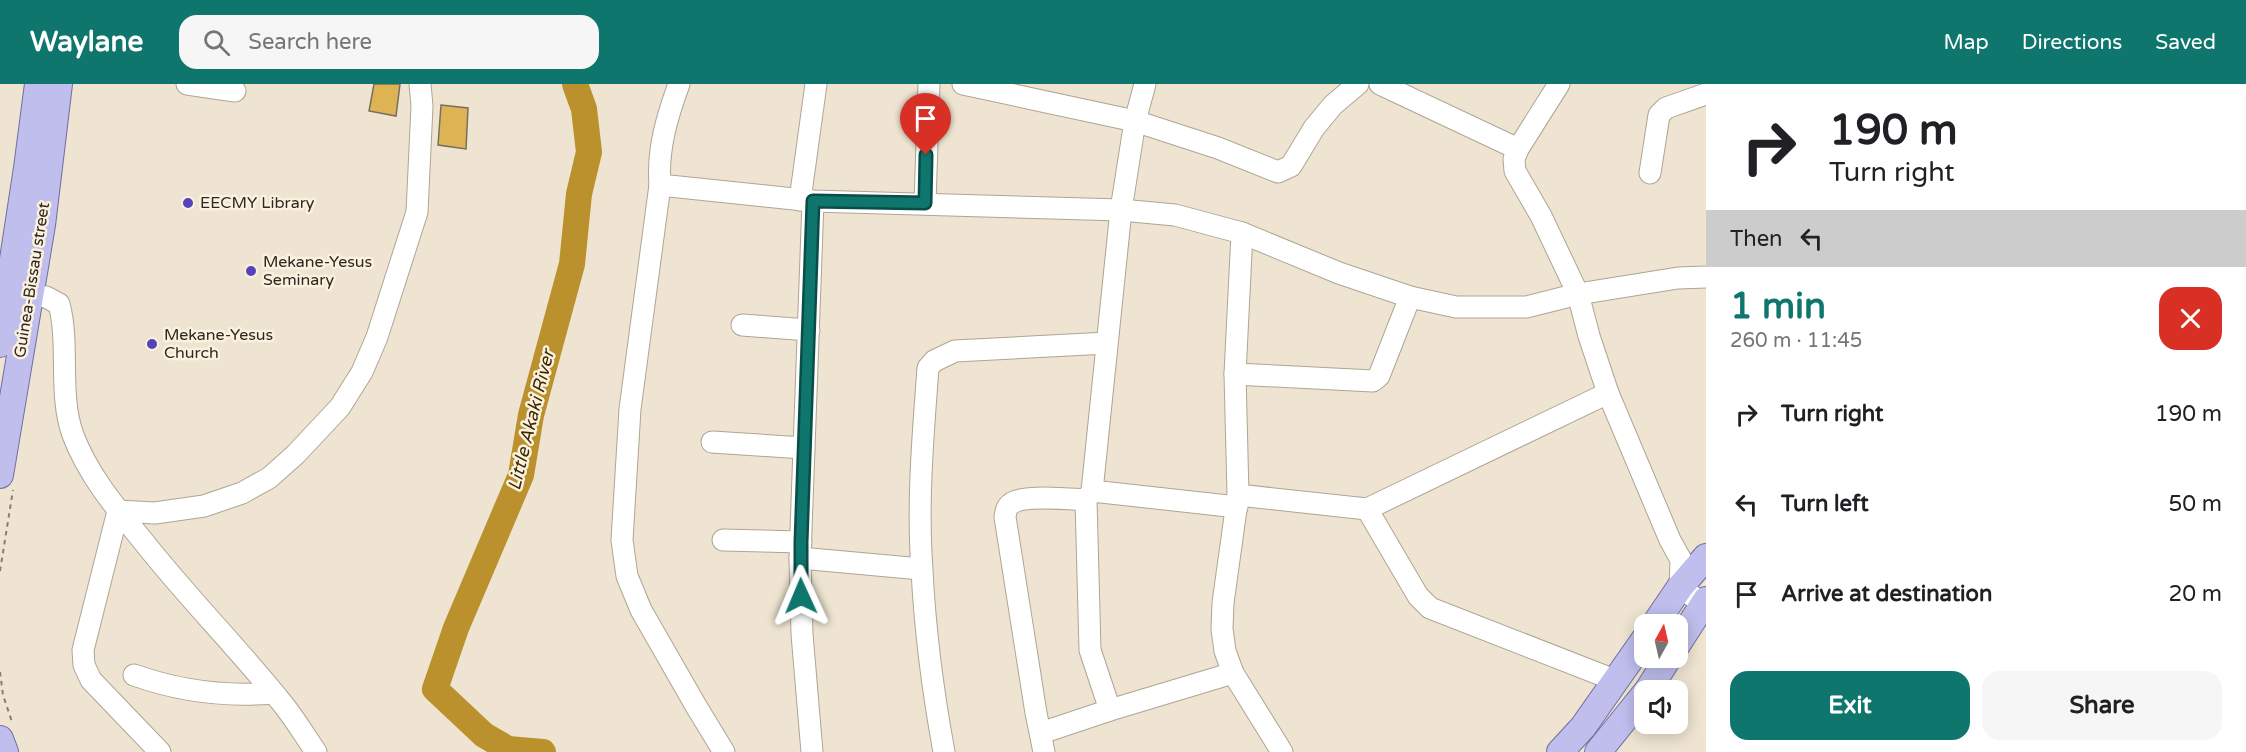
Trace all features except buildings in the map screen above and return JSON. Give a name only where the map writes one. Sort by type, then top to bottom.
[{"type":"main road","points":[[0,344],[9,230],[38,84]]},
{"type":"main road","name":"Guinea-Bissau street","points":[[1,467],[42,225],[59,84]]},
{"type":"main road","points":[[1662,614],[1680,587],[1706,557]]},
{"type":"main road","points":[[1688,627],[1704,602]]},
{"type":"main road","points":[[1560,752],[1583,727],[1634,655]]},
{"type":"main road","points":[[1598,752],[1634,707]]},
{"type":"street","points":[[187,84],[235,91]]},
{"type":"street","points":[[118,511],[154,513],[204,506],[242,494],[269,478],[295,455],[340,407],[362,372],[377,337],[417,212],[422,106],[420,84]]},
{"type":"street","points":[[679,84],[666,121],[658,165],[660,185],[630,409],[622,540],[627,576],[641,610],[724,752]]},
{"type":"street","points":[[812,752],[802,634],[800,550],[809,330],[806,200],[816,84]]},
{"type":"street","points":[[925,203],[928,84]]},
{"type":"street","points":[[963,84],[1135,121],[1218,148],[1278,172],[1291,166],[1314,128],[1333,105],[1358,84]]},
{"type":"street","points":[[1110,710],[1090,650],[1089,495],[1121,210],[1135,121],[1145,84]]},
{"type":"street","points":[[1380,84],[1518,149]]},
{"type":"street","points":[[1558,84],[1518,149],[1514,159],[1515,171],[1541,216],[1578,294],[1588,336],[1608,393],[1670,540],[1681,560],[1680,587],[1704,602]]},
{"type":"street","points":[[1650,173],[1659,115],[1666,108],[1706,94]]},
{"type":"street","points":[[660,185],[806,200],[1121,210],[1175,215],[1242,233],[1339,273],[1410,297],[1455,307],[1526,307],[1578,294],[1678,278],[1706,277]]},
{"type":"street","points":[[1242,233],[1235,374],[1238,501],[1223,612],[1225,651],[1233,673],[1278,751]]},
{"type":"street","points":[[31,295],[46,297],[59,304],[63,319],[63,362],[72,433],[87,465],[118,511],[176,583],[273,693],[316,752]]},
{"type":"street","points":[[1235,374],[1372,381],[1379,376],[1410,297]]},
{"type":"street","points":[[742,325],[809,330]]},
{"type":"street","points":[[944,752],[934,697],[921,569],[922,430],[928,368],[934,360],[955,351],[1107,343]]},
{"type":"street","points":[[1233,673],[1110,710],[1042,743],[1005,517],[1006,508],[1012,502],[1023,499],[1089,495],[1367,509],[1608,393]]},
{"type":"street","points":[[712,442],[804,448]]},
{"type":"street","points":[[1367,509],[1418,596],[1430,608],[1617,681]]},
{"type":"street","points":[[118,511],[83,650],[84,665],[91,680],[160,752]]},
{"type":"street","points":[[723,540],[921,569]]},
{"type":"street","points":[[134,675],[187,690],[252,695],[273,693]]},
{"type":"path","points":[[0,672],[6,740]]},
{"type":"waterway","name":"Little Akaki River","points":[[543,752],[508,749],[484,735],[435,689],[456,628],[521,475],[531,415],[572,264],[579,194],[589,152],[584,109],[575,84]]},
{"type":"place","name":"EECMY Library","points":[[188,203]]},
{"type":"place","name":"Mekane-Yesus Seminary","points":[[251,271]]},
{"type":"place","name":"Mekane-Yesus Church","points":[[152,344]]},
{"type":"route","points":[[801,596],[813,201],[925,203],[926,155]]}]
